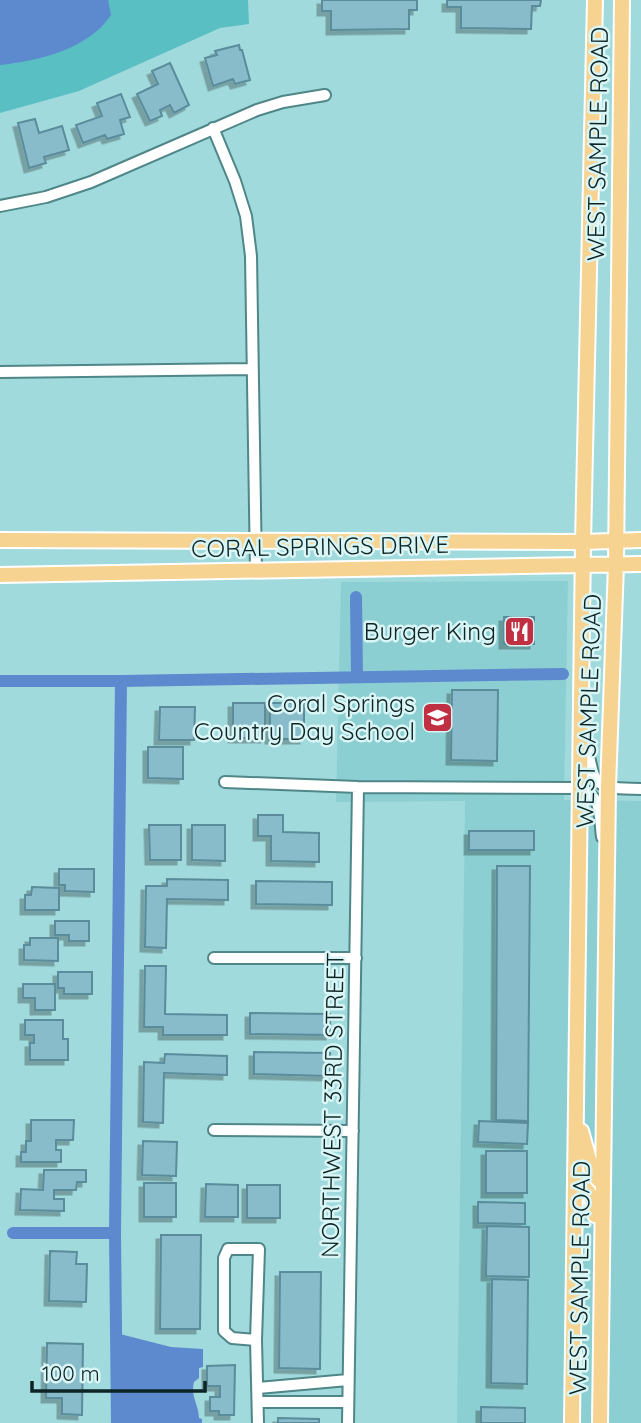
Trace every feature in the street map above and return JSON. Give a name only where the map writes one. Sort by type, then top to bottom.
[{"type":"main road","name":"WEST SAMPLE ROAD","points":[[572,1423],[583,542],[594,0]]},
{"type":"main road","name":"WEST SAMPLE ROAD","points":[[600,1423],[622,0]]},
{"type":"main road","name":"CORAL SPRINGS DRIVE","points":[[0,540],[641,540]]},
{"type":"main road","name":"CORAL SPRINGS DRIVE","points":[[0,575],[641,564]]},
{"type":"main road","points":[[576,1112],[589,1164],[593,1174],[603,1184]]},
{"type":"main road","points":[[575,1181],[593,1196],[602,1262]]},
{"type":"street","points":[[0,206],[46,197],[91,183],[213,128],[283,102],[325,95]]},
{"type":"street","points":[[213,128],[246,216],[251,256],[256,570]]},
{"type":"street","points":[[0,372],[252,369]]},
{"type":"street","points":[[581,721],[593,773],[601,786],[608,789],[641,789]]},
{"type":"street","points":[[225,782],[358,787],[580,788],[591,792],[596,798],[607,873]]},
{"type":"street","name":"NORTHWEST 33RD STREET","points":[[348,1423],[358,787]]},
{"type":"street","points":[[214,958],[356,958]]},
{"type":"street","points":[[214,1130],[353,1130]]},
{"type":"street","points":[[256,1340],[232,1338],[224,1331],[224,1258],[228,1248],[260,1249],[256,1340],[258,1423]]},
{"type":"street","points":[[258,1388],[348,1380]]},
{"type":"street","points":[[258,1402],[348,1402]]},
{"type":"shaded area","points":[[0,0],[248,0],[249,24],[220,28],[79,91],[0,113]]},
{"type":"shaded area","points":[[0,0],[108,0],[111,15],[90,37],[76,45],[46,56],[0,65]]},
{"type":"shaded area","points":[[568,581],[564,800],[641,801],[641,1423],[457,1423],[465,801],[336,802],[341,582]]},
{"type":"shaded area","points":[[116,1333],[171,1347],[203,1349],[203,1367],[199,1368],[199,1378],[193,1387],[202,1423],[117,1423]]},
{"type":"building","points":[[322,0],[417,0],[417,10],[409,10],[409,29],[331,30],[331,11],[322,11]]},
{"type":"building","points":[[447,0],[541,0],[540,6],[532,6],[531,29],[461,28],[461,7],[447,7]]},
{"type":"building","points":[[239,45],[250,80],[235,84],[233,79],[213,86],[205,58],[217,55],[215,51]]},
{"type":"building","points":[[170,63],[189,105],[174,113],[170,105],[160,110],[162,116],[150,121],[137,94],[158,84],[152,71]]},
{"type":"building","points":[[121,94],[130,117],[120,120],[124,134],[107,139],[105,135],[83,143],[76,125],[102,116],[97,103]]},
{"type":"building","points":[[35,119],[39,133],[62,126],[69,150],[44,157],[46,163],[29,168],[18,123]]},
{"type":"building","points":[[504,617],[534,617],[534,644],[504,644]]},
{"type":"building","points":[[452,690],[498,690],[497,761],[451,760]]},
{"type":"building","points":[[233,703],[265,703],[265,738],[233,738]]},
{"type":"building","points":[[270,703],[304,703],[304,739],[270,739]]},
{"type":"building","points":[[160,707],[195,707],[194,740],[159,740]]},
{"type":"building","points":[[148,747],[183,747],[183,779],[148,778]]},
{"type":"building","points":[[258,815],[283,815],[283,832],[319,833],[319,862],[271,861],[271,836],[258,836]]},
{"type":"building","points":[[149,825],[181,825],[181,860],[150,860]]},
{"type":"building","points":[[192,825],[225,825],[225,861],[192,860]]},
{"type":"building","points":[[469,831],[534,831],[534,850],[469,850]]},
{"type":"building","points":[[497,866],[530,866],[528,1121],[496,1120]]},
{"type":"building","points":[[59,869],[94,869],[94,892],[65,891],[65,885],[59,885]]},
{"type":"building","points":[[167,879],[228,880],[228,900],[167,899],[166,948],[145,947],[146,886],[167,886]]},
{"type":"building","points":[[256,881],[332,882],[332,905],[256,904]]},
{"type":"building","points":[[32,887],[59,888],[59,910],[25,910],[25,895],[31,895]]},
{"type":"building","points":[[55,921],[89,921],[89,941],[69,941],[69,935],[55,935]]},
{"type":"building","points":[[30,938],[58,938],[58,961],[24,960],[24,945],[30,945]]},
{"type":"building","points":[[145,966],[166,966],[165,1014],[227,1015],[227,1035],[163,1035],[163,1027],[144,1027]]},
{"type":"building","points":[[58,972],[92,972],[92,994],[64,994],[64,988],[58,988]]},
{"type":"building","points":[[23,984],[55,984],[55,1010],[35,1010],[35,998],[23,998]]},
{"type":"building","points":[[250,1013],[330,1014],[330,1035],[250,1034]]},
{"type":"building","points":[[25,1020],[63,1020],[63,1039],[68,1039],[68,1060],[30,1060],[30,1043],[34,1043],[34,1035],[25,1035]]},
{"type":"building","points":[[254,1052],[330,1053],[329,1076],[254,1074]]},
{"type":"building","points":[[165,1054],[227,1056],[227,1075],[164,1073],[163,1123],[143,1122],[144,1062],[164,1063]]},
{"type":"building","points":[[31,1120],[74,1120],[73,1140],[56,1140],[56,1150],[61,1150],[61,1162],[21,1162],[21,1152],[26,1152],[26,1141],[31,1141]]},
{"type":"building","points":[[479,1121],[528,1123],[527,1144],[478,1142]]},
{"type":"building","points":[[143,1141],[177,1142],[176,1176],[142,1175]]},
{"type":"building","points":[[486,1151],[527,1151],[527,1193],[486,1193]]},
{"type":"building","points":[[44,1170],[86,1170],[86,1182],[77,1182],[76,1190],[54,1190],[54,1199],[64,1199],[64,1211],[20,1210],[21,1189],[43,1190]]},
{"type":"building","points":[[144,1183],[176,1183],[176,1217],[144,1217]]},
{"type":"building","points":[[206,1184],[238,1185],[238,1217],[205,1217]]},
{"type":"building","points":[[247,1185],[280,1185],[280,1218],[247,1218]]},
{"type":"building","points":[[478,1202],[525,1203],[525,1224],[478,1223]]},
{"type":"building","points":[[487,1226],[529,1227],[529,1277],[486,1276]]},
{"type":"building","points":[[161,1235],[201,1235],[200,1329],[160,1329]]},
{"type":"building","points":[[50,1251],[77,1252],[76,1264],[87,1264],[86,1302],[49,1301]]},
{"type":"building","points":[[280,1272],[321,1272],[320,1369],[279,1368]]},
{"type":"building","points":[[492,1279],[528,1280],[527,1384],[491,1383]]},
{"type":"building","points":[[47,1343],[83,1344],[82,1415],[62,1414],[62,1398],[46,1398]]},
{"type":"building","points":[[235,1365],[234,1415],[219,1415],[219,1411],[210,1411],[210,1397],[220,1397],[220,1386],[207,1386],[207,1366]]},
{"type":"building","points":[[481,1407],[525,1408],[525,1423],[481,1423]]},
{"type":"building","points":[[278,1418],[319,1419],[319,1423],[278,1423]]},
{"type":"waterway","points":[[356,597],[357,677]]},
{"type":"waterway","points":[[117,1423],[115,1233],[121,681],[563,674]]},
{"type":"waterway","points":[[0,681],[121,681]]},
{"type":"waterway","points":[[13,1233],[115,1233]]},
{"type":"place","name":"Burger King","points":[[519,631]]},
{"type":"place","name":"Coral Springs Country Day School","points":[[438,717]]}]
